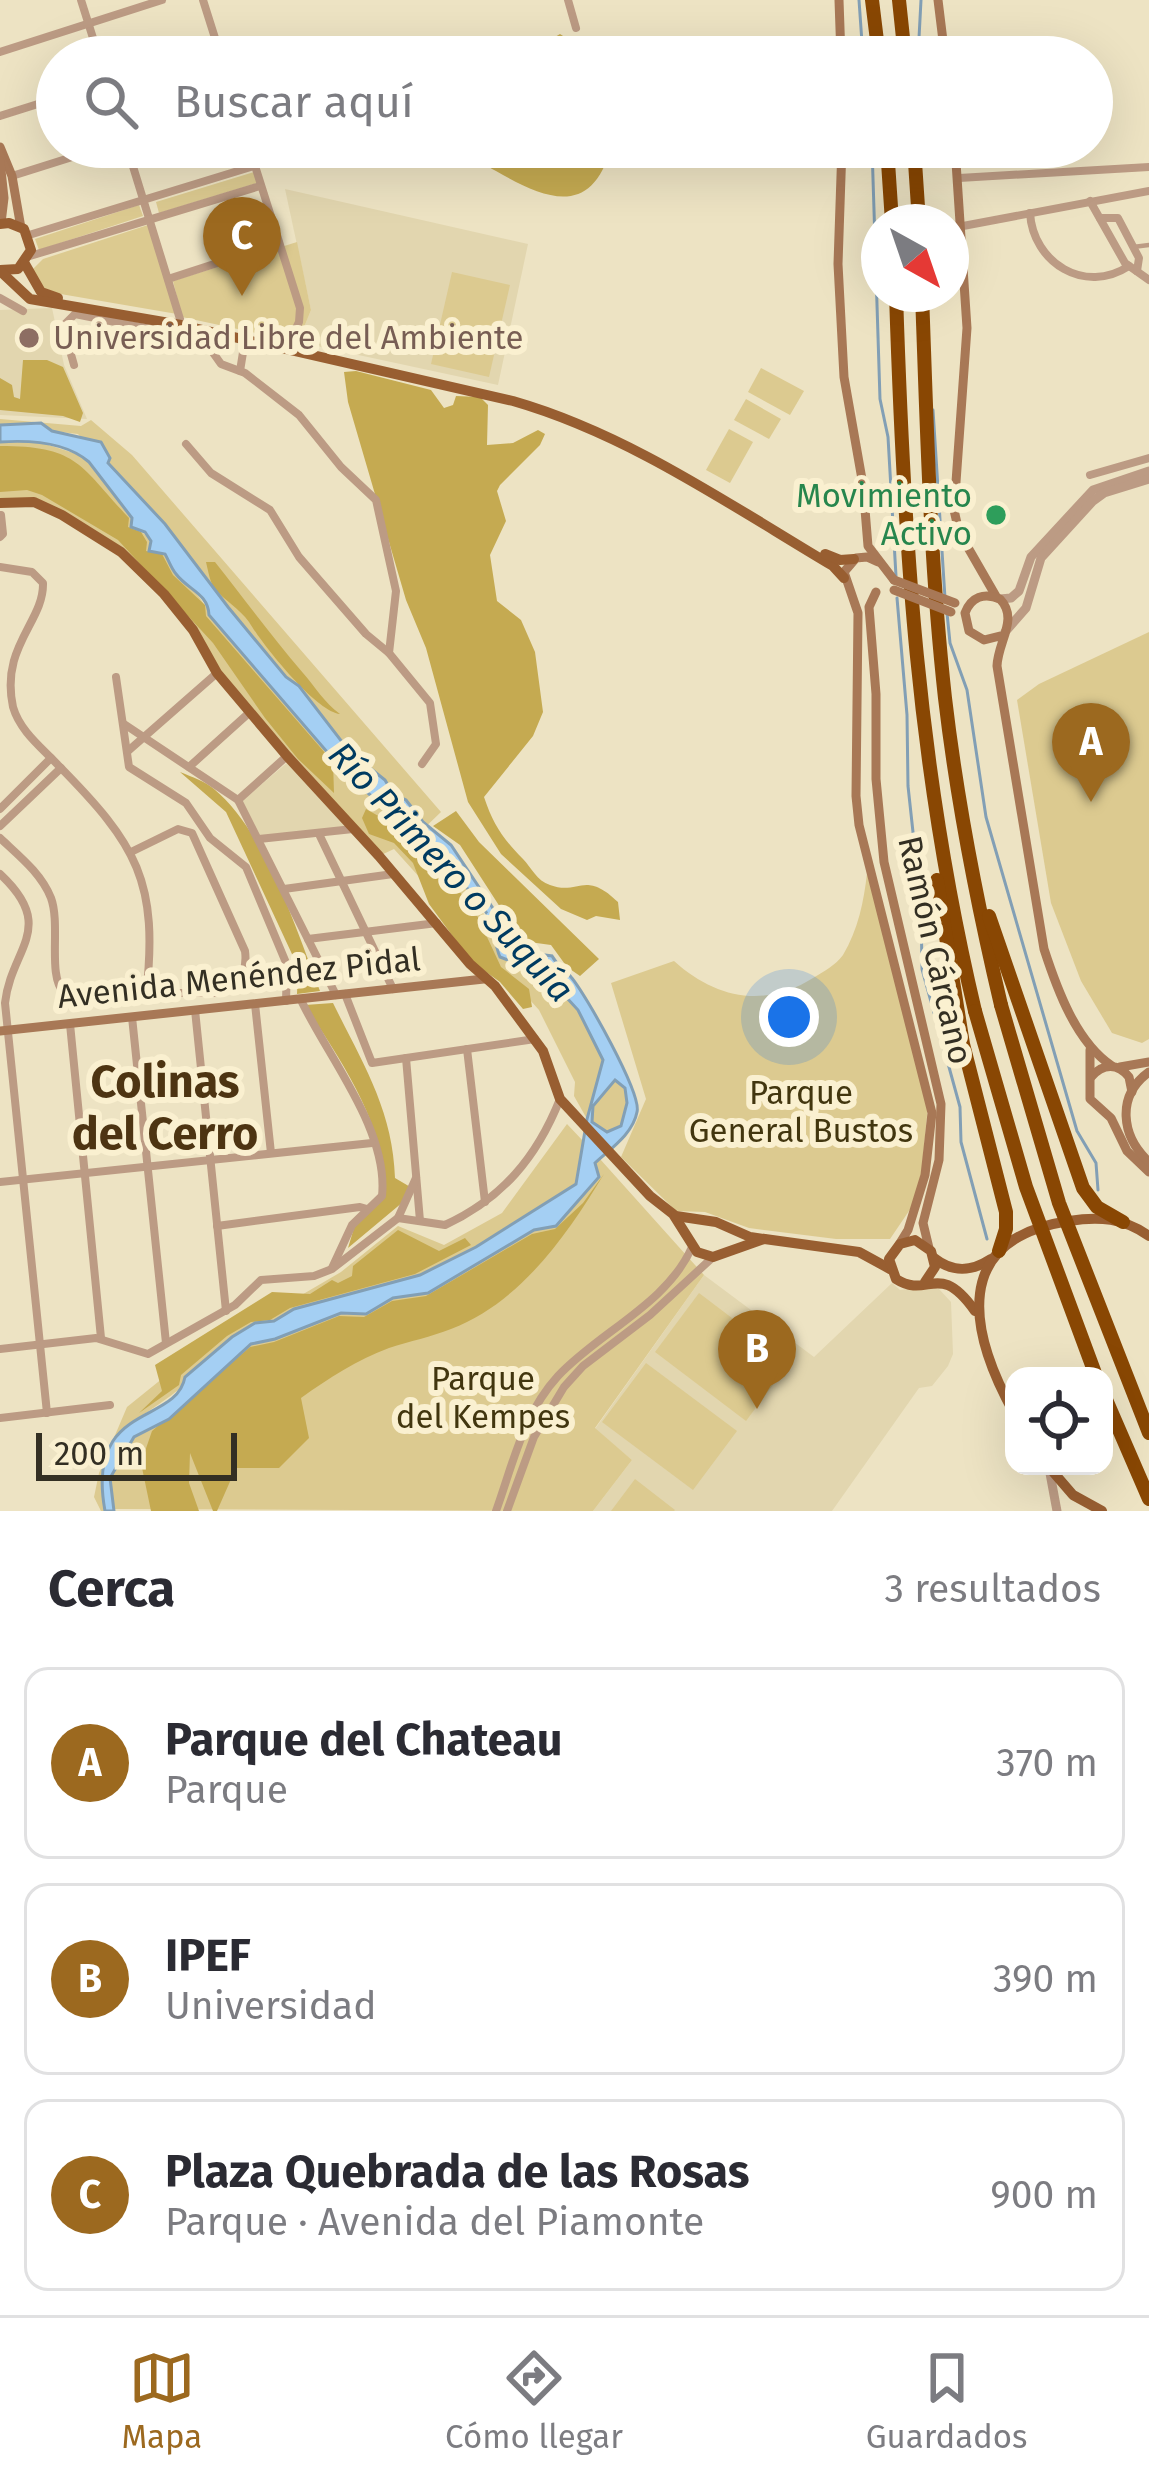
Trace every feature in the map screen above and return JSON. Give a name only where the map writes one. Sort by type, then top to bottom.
[{"type":"highway","points":[[872,0],[876,36]]},
{"type":"highway","points":[[899,0],[903,36]]},
{"type":"highway","points":[[888,168],[891,204]]},
{"type":"highway","points":[[915,168],[918,204]]},
{"type":"highway","points":[[897,312],[908,578],[932,846],[963,1044],[1006,1212],[997,1254]]},
{"type":"highway","points":[[923,312],[935,586],[952,757],[968,852],[1001,1005],[1069,1232],[1149,1433]]},
{"type":"highway","points":[[930,785],[975,1011],[1026,1187],[1093,1367]]},
{"type":"highway","points":[[968,852],[1082,1188],[1097,1208],[1123,1222]]},
{"type":"highway","points":[[1113,1416],[1149,1499]]},
{"type":"main road","points":[[839,0],[840,36]]},
{"type":"main road","points":[[938,0],[942,36]]},
{"type":"main road","points":[[0,147],[12,176],[33,282],[47,295],[289,343],[503,393],[567,413],[665,458],[820,552],[840,560],[867,557],[880,566],[883,580],[876,591]]},
{"type":"main road","points":[[0,160],[4,198],[0,224],[25,231]]},
{"type":"main road","points":[[841,168],[840,341],[868,545],[894,585],[953,608],[997,666],[1039,924],[1058,986],[1091,1056],[1090,1099],[1149,1172]]},
{"type":"main road","points":[[957,168],[961,204]]},
{"type":"main road","points":[[0,271],[11,272],[27,260]]},
{"type":"main road","points":[[0,271],[30,299],[248,340],[513,401],[578,423],[651,458],[833,566],[852,592],[866,596],[894,585]]},
{"type":"main road","points":[[965,312],[966,363],[954,510],[959,532],[1010,614],[997,666]]},
{"type":"main road","points":[[0,503],[26,500],[40,504],[121,552],[193,630],[217,673],[287,756],[495,986],[535,1039],[565,1104],[650,1196],[673,1214],[700,1255],[718,1255],[764,1239]]},
{"type":"main road","points":[[844,578],[855,558],[865,517]]},
{"type":"main road","points":[[966,625],[965,614],[982,584],[979,565]]},
{"type":"main road","name":"Ramón Cárcano","points":[[876,591],[868,608],[881,843],[941,1104],[941,1145],[924,1216],[932,1253]]},
{"type":"main road","name":"Ramón Cárcano","points":[[852,592],[858,613],[856,796],[860,825],[932,1113],[925,1175],[911,1222],[898,1245]]},
{"type":"main road","points":[[953,608],[998,598]]},
{"type":"main road","points":[[978,638],[1002,634]]},
{"type":"main road","name":"Avenida Menéndez Pidal","points":[[4,1031],[484,979]]},
{"type":"main road","points":[[1083,1034],[1129,1077],[1130,1097]]},
{"type":"main road","points":[[1088,1082],[1098,1070],[1149,1062]]},
{"type":"main road","points":[[1149,1072],[1139,1079],[1125,1119],[1128,1135],[1149,1159]]},
{"type":"main road","points":[[1103,1110],[1114,1111],[1130,1097]]},
{"type":"main road","points":[[673,1214],[764,1239],[860,1252],[915,1240],[948,1267],[968,1270],[1016,1237],[1043,1226],[1097,1218],[1123,1222],[1149,1236]]},
{"type":"main road","points":[[692,1242],[695,1229],[704,1222]]},
{"type":"main road","points":[[718,1255],[728,1239],[722,1226]]},
{"type":"main road","points":[[890,1269],[898,1245]]},
{"type":"main road","points":[[860,1252],[890,1269],[903,1284],[940,1281],[954,1287],[977,1315]]},
{"type":"main road","points":[[925,1282],[933,1271],[932,1253]]},
{"type":"main road","points":[[997,1254],[979,1288],[977,1315],[1005,1395]]},
{"type":"main road","points":[[1055,1475],[1073,1495],[1100,1511]]},
{"type":"street","points":[[81,0],[92,36]]},
{"type":"street","points":[[50,36],[162,0]]},
{"type":"street","points":[[203,0],[214,36]]},
{"type":"street","points":[[568,0],[576,28]]},
{"type":"street","points":[[0,52],[36,41]]},
{"type":"street","points":[[0,116],[36,105]]},
{"type":"street","points":[[958,178],[1149,167]]},
{"type":"street","points":[[12,176],[37,168]]},
{"type":"street","points":[[134,168],[180,319]]},
{"type":"street","points":[[25,231],[248,168]]},
{"type":"street","points":[[255,168],[300,308],[289,343]]},
{"type":"street","points":[[27,260],[260,186]]},
{"type":"street","points":[[969,225],[1149,191]]},
{"type":"street","points":[[1090,201],[1133,269],[1149,280]]},
{"type":"street","points":[[1030,213],[1035,242],[1058,265],[1081,276],[1100,278],[1133,269],[1140,261],[1118,218],[1100,218]]},
{"type":"street","points":[[168,279],[279,243]]},
{"type":"street","points":[[1133,247],[1149,245]]},
{"type":"street","points":[[0,298],[23,311]]},
{"type":"street","points":[[74,365],[63,326],[75,314],[196,338],[205,342],[220,364],[242,372],[308,423],[341,467],[376,500],[396,591],[389,652]]},
{"type":"street","points":[[242,372],[248,340]]},
{"type":"street","points":[[186,444],[212,473],[270,510],[299,557],[366,634],[389,652],[433,711],[436,744],[422,764]]},
{"type":"street","points":[[1090,476],[1149,458]]},
{"type":"street","points":[[998,598],[1016,596],[1031,556],[1094,490],[1149,475]]},
{"type":"street","points":[[1002,634],[1026,608],[1041,558],[1093,501],[1149,475]]},
{"type":"street","points":[[0,537],[4,534],[1,515]]},
{"type":"street","points":[[0,567],[32,572],[44,587],[16,646],[10,689],[22,727],[116,826],[130,852],[145,886],[151,920],[146,996]]},
{"type":"street","points":[[127,752],[217,673]]},
{"type":"street","points":[[116,677],[131,770],[190,806],[210,838],[246,867],[287,964],[286,1001]]},
{"type":"street","points":[[189,767],[250,712]]},
{"type":"street","points":[[122,724],[238,800],[373,1063],[535,1039]]},
{"type":"street","points":[[238,800],[287,756]]},
{"type":"street","points":[[0,809],[51,758]]},
{"type":"street","points":[[0,826],[61,768]]},
{"type":"street","points":[[259,839],[355,828]]},
{"type":"street","points":[[0,838],[40,878],[50,897],[56,918],[59,989],[70,994],[146,996],[225,991],[242,975],[245,951],[189,829],[130,852]]},
{"type":"street","points":[[319,834],[393,989]]},
{"type":"street","points":[[0,874],[19,896],[29,929],[26,950],[7,988],[4,1031],[47,1413]]},
{"type":"street","points":[[284,889],[395,874]]},
{"type":"street","points":[[308,939],[436,923]]},
{"type":"street","points":[[301,1000],[350,1084],[383,1190],[379,1201],[352,1225],[332,1269]]},
{"type":"street","points":[[255,1004],[272,1153]]},
{"type":"street","points":[[195,1010],[226,1311]]},
{"type":"street","points":[[132,1017],[166,1344]]},
{"type":"street","points":[[70,1024],[101,1339]]},
{"type":"street","points":[[466,1048],[484,1202]]},
{"type":"street","points":[[406,1058],[420,1221]]},
{"type":"street","points":[[398,1218],[446,1225],[484,1202],[512,1181],[565,1104]]},
{"type":"street","points":[[0,1182],[372,1143]]},
{"type":"street","points":[[0,1349],[101,1339],[143,1354],[226,1311],[261,1280],[314,1276],[332,1269],[398,1218],[416,1178]]},
{"type":"street","points":[[217,1226],[367,1209]]},
{"type":"street","points":[[496,1511],[517,1445],[547,1389],[572,1361],[654,1294],[689,1255],[692,1242]]},
{"type":"street","points":[[507,1511],[542,1420],[572,1377],[718,1255]]},
{"type":"street","points":[[0,1418],[110,1406]]},
{"type":"street","points":[[1050,1475],[1057,1511]]},
{"type":"shaded area","points":[[492,168],[604,168],[592,185],[565,196],[549,195]]},
{"type":"shaded area","points":[[285,189],[528,244],[498,385],[298,342],[311,310]]},
{"type":"shaded area","name":"Universidad Libre del Ambiente","points":[[52,308],[64,365],[87,419],[0,415],[0,310]]},
{"type":"shaded area","points":[[23,360],[47,360],[63,367],[83,413],[80,422],[0,410],[0,378],[12,385],[14,397],[20,399]]},
{"type":"shaded area","points":[[344,372],[431,390],[444,408],[453,405],[456,396],[480,397],[488,405],[487,445],[513,443],[538,430],[545,434],[497,491],[506,521],[490,555],[497,601],[521,620],[535,652],[543,712],[533,736],[484,797],[504,838],[541,880],[560,888],[589,885],[607,892],[618,902],[620,920],[596,916],[587,920],[561,909],[501,854],[468,802],[426,648],[406,600],[348,402]]},
{"type":"shaded area","points":[[0,446],[47,450],[87,472],[129,518],[128,527],[141,532],[146,551],[162,554],[173,575],[205,605],[206,616],[333,762],[334,793],[298,759],[213,643],[118,540],[42,495],[27,490],[0,492]]},
{"type":"shaded area","points":[[206,562],[215,562],[340,714],[317,702],[290,676],[245,617],[215,589]]},
{"type":"shaded area","points":[[288,762],[346,827],[259,837],[242,801]]},
{"type":"shaded area","points":[[180,772],[214,789],[249,830],[290,911],[320,991],[297,994],[298,967],[226,812]]},
{"type":"shaded area","points":[[366,809],[389,822],[397,837],[474,909],[501,967],[529,989],[532,1007],[523,1009],[500,982],[471,961],[429,904],[413,863],[394,843],[369,834],[362,818]]},
{"type":"shaded area","points":[[456,811],[479,842],[599,959],[580,976],[551,945],[522,941],[460,845],[433,826]]},
{"type":"shaded area","points":[[333,1003],[382,1108],[395,1178],[412,1188],[403,1202],[348,1248],[354,1228],[385,1196],[384,1170],[359,1095],[305,1005]]},
{"type":"shaded area","points":[[604,1174],[558,1243],[499,1302],[451,1329],[366,1358],[301,1398],[309,1438],[279,1468],[236,1468],[213,1511],[190,1453],[189,1483],[199,1511],[151,1511],[141,1463],[152,1431],[250,1347],[339,1316],[364,1317],[392,1301],[426,1296],[532,1234],[555,1229],[583,1203]]},
{"type":"shaded area","points":[[398,1230],[439,1251],[465,1238],[471,1245],[415,1274],[251,1322],[227,1336],[181,1375],[179,1385],[139,1413],[162,1391],[155,1365],[272,1292],[310,1294],[332,1280],[338,1283],[352,1276],[353,1266]]},
{"type":"shaded area","points":[[704,1275],[814,1357],[892,1283],[900,1290],[939,1289],[951,1302],[953,1354],[948,1366],[932,1386],[919,1388],[832,1511],[593,1511],[632,1460],[595,1429]]},
{"type":"green space","points":[[254,172],[257,183],[159,213],[156,202]]},
{"type":"green space","points":[[139,205],[143,216],[39,250],[35,239]]},
{"type":"green space","points":[[148,225],[177,314],[49,292],[38,283],[33,269],[43,259]]},
{"type":"green space","points":[[297,242],[311,310],[298,342],[182,317],[173,281]]},
{"type":"green space","points":[[452,272],[510,285],[489,377],[431,364]]},
{"type":"green space","points":[[761,368],[804,391],[790,415],[748,392]]},
{"type":"green space","points":[[746,399],[781,419],[769,439],[734,420]]},
{"type":"green space","points":[[0,419],[81,426],[91,420],[132,455],[441,812],[416,836],[472,890],[521,968],[545,974],[591,1032],[603,1061],[587,1119],[574,1096],[575,1082],[539,1010],[394,849],[379,856],[217,673],[193,630],[128,558],[41,504],[0,503],[0,442],[39,442],[83,456],[132,518],[132,527],[171,560],[228,637],[351,779],[412,833],[425,825],[385,780],[349,751],[165,524],[78,434],[0,425]]},
{"type":"green space","points":[[729,429],[753,442],[730,483],[706,470]]},
{"type":"green space","points":[[1149,632],[1149,1039],[1142,1043],[1112,1033],[1081,981],[1051,903],[1017,700],[1039,684]]},
{"type":"green space","name":"Parque General Bustos","points":[[867,873],[928,1105],[921,1178],[911,1208],[890,1239],[836,1239],[749,1228],[705,1212],[676,1211],[621,1157],[646,1099],[611,983],[674,961],[706,984],[740,995],[795,988],[843,955],[860,915]]},
{"type":"green space","points":[[615,1079],[625,1088],[627,1103],[621,1127],[608,1132],[592,1122],[593,1106]]},
{"type":"green space","points":[[567,1124],[584,1142],[576,1184],[476,1247],[420,1275],[255,1323],[185,1376],[183,1386],[132,1423],[111,1445],[127,1407],[220,1332],[293,1300],[341,1272],[398,1226],[444,1245],[502,1213]]},
{"type":"green space","name":"Parque del Kempes","points":[[600,1159],[704,1275],[595,1428],[632,1460],[593,1511],[112,1509],[110,1478],[134,1437],[169,1419],[251,1344],[341,1313],[366,1314],[393,1298],[428,1293],[534,1230],[556,1226],[599,1178],[595,1164]]},
{"type":"green space","points":[[699,1293],[790,1362],[746,1421],[655,1352]]},
{"type":"green space","points":[[646,1363],[737,1431],[693,1490],[602,1422]]},
{"type":"green space","points":[[106,1456],[105,1511],[101,1511],[94,1497]]},
{"type":"green space","points":[[635,1479],[675,1510],[611,1511]]},
{"type":"water","points":[[41,423],[52,431],[101,442],[108,463],[165,524],[349,751],[451,845],[522,952],[552,956],[571,977],[611,1044],[636,1102],[631,1127],[595,1163],[599,1177],[556,1226],[534,1230],[428,1293],[393,1298],[366,1314],[341,1313],[251,1344],[169,1419],[134,1437],[110,1478],[114,1511],[105,1511],[102,1476],[108,1451],[119,1433],[166,1403],[185,1377],[232,1337],[294,1309],[420,1275],[476,1247],[576,1184],[603,1060],[578,1010],[545,974],[500,957],[490,918],[453,867],[347,775],[209,615],[205,602],[176,574],[165,554],[149,551],[151,541],[145,532],[131,527],[132,518],[89,462],[58,446],[0,442],[0,425]],"holes":[[[615,1080],[625,1088],[621,1126],[607,1132],[592,1122],[593,1106]]]},
{"type":"waterway","points":[[859,0],[862,36]]},
{"type":"waterway","points":[[919,36],[921,0]]},
{"type":"waterway","points":[[873,168],[880,399],[888,437],[896,576]]},
{"type":"waterway","points":[[933,410],[945,598]]},
{"type":"waterway","points":[[897,598],[922,969],[960,1107],[961,1142],[987,1239]]},
{"type":"waterway","points":[[947,613],[950,643],[967,690],[986,817],[1077,1131],[1096,1163],[1098,1190]]},
{"type":"waterway","name":"Río Primero o Suquía","points":[[492,917],[544,963]]},
{"type":"place","name":"Plaza Quebrada de las Rosas","points":[[242,296]]},
{"type":"place","name":"Universidad Libre del Ambiente","points":[[29,338]]},
{"type":"place","name":"Movimiento Activo","points":[[996,515]]},
{"type":"place","name":"Parque del Chateau","points":[[1091,802]]},
{"type":"place","name":"IPEF","points":[[757,1409]]},
{"type":"district","name":"Colinas del Cerro","points":[[165,1108]]}]
